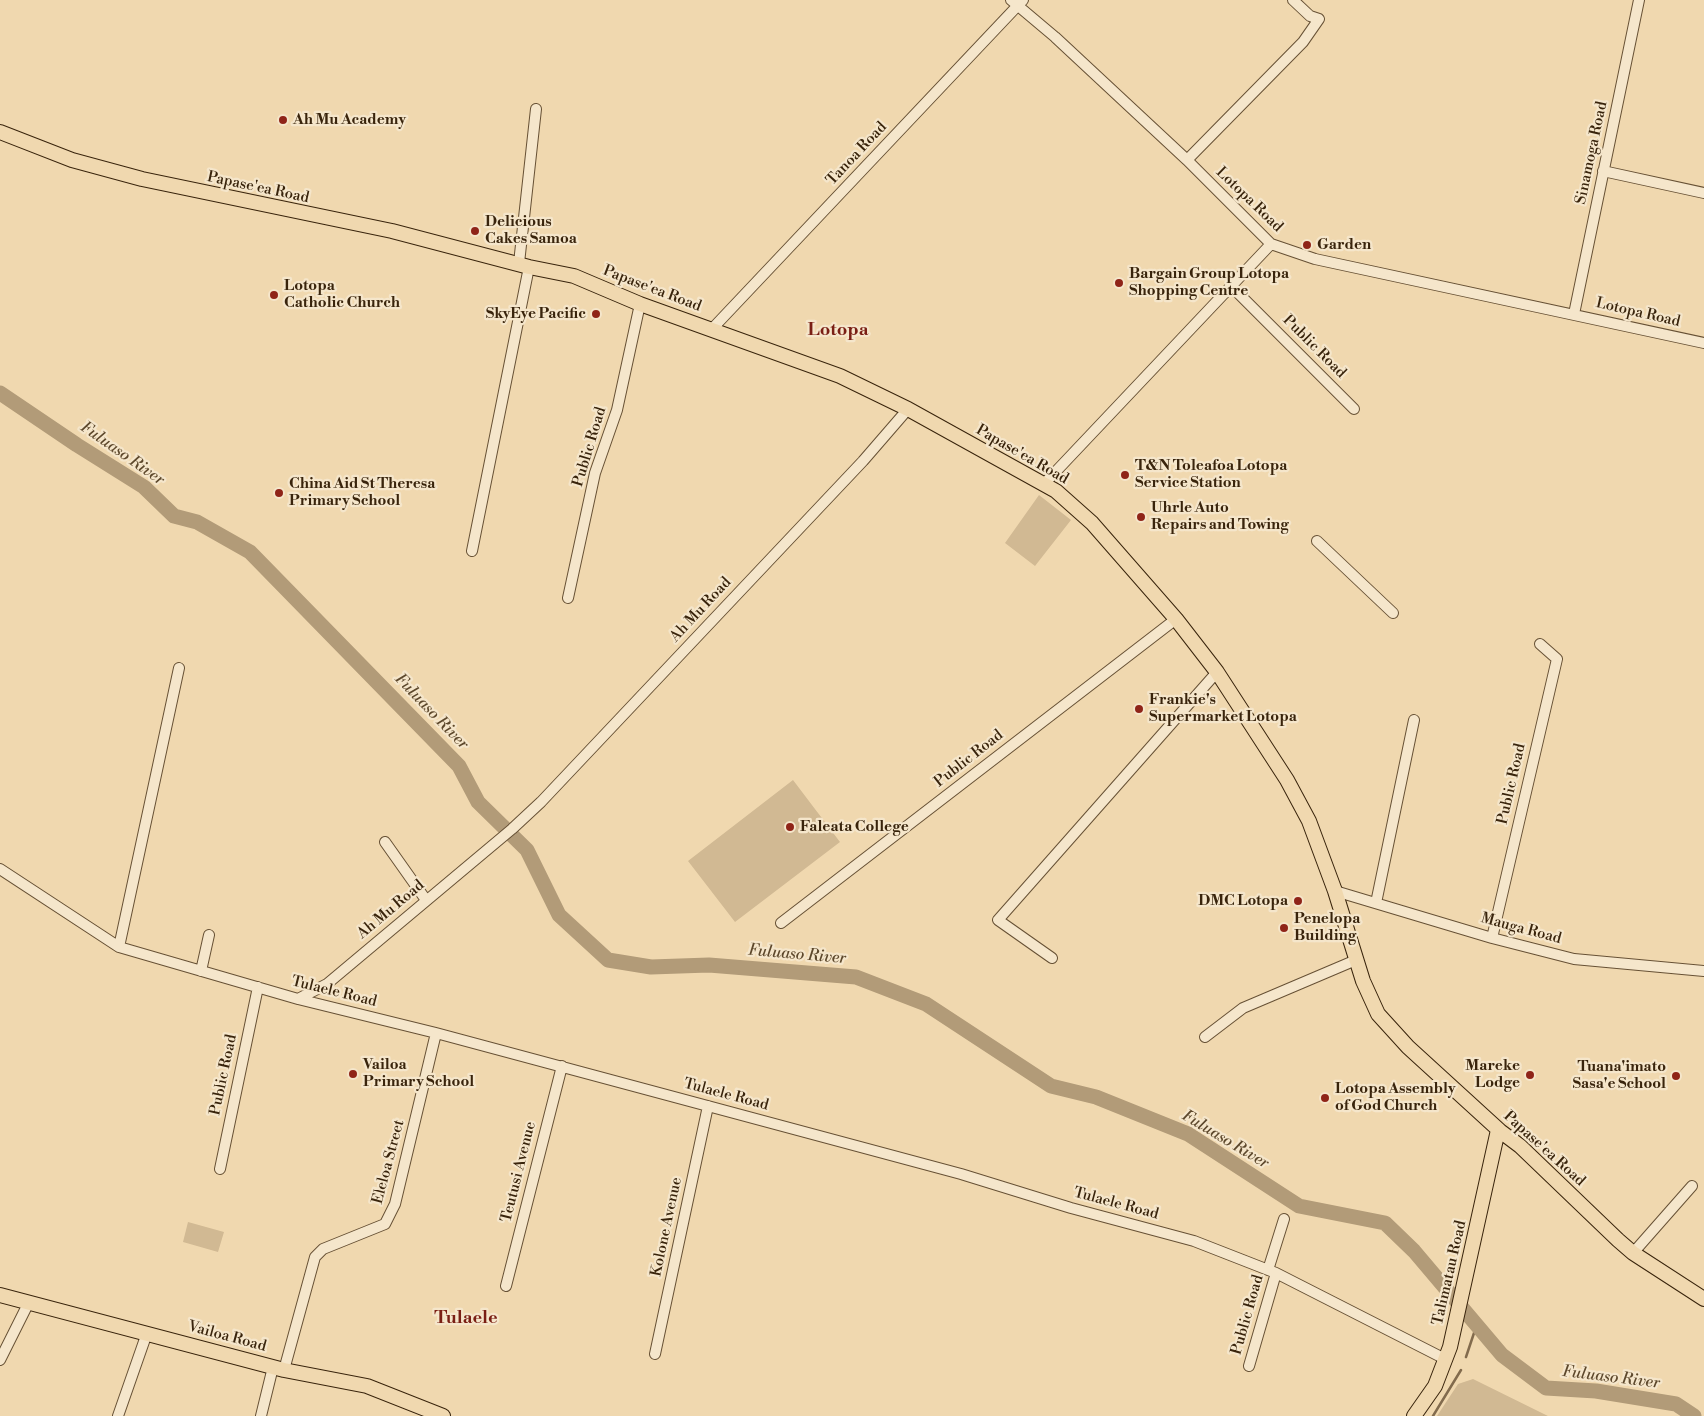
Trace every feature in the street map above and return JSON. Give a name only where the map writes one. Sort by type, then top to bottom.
[{"type":"main road","name":"Papase'ea Road","points":[[0,132],[72,160],[142,179],[392,231],[574,276],[640,304],[840,376],[908,409],[1044,484],[1062,496],[1092,523],[1176,618],[1217,672],[1287,780],[1309,820],[1335,891],[1356,960],[1370,999],[1378,1014],[1393,1032],[1498,1130],[1520,1146],[1633,1253],[1704,1299]]},
{"type":"main road","name":"Talimatau Road","points":[[1414,1416],[1435,1386],[1454,1330],[1498,1130]]},
{"type":"main road","name":"Vailoa Road","points":[[0,1295],[278,1368],[367,1386],[443,1416]]},
{"type":"street","points":[[1187,160],[1303,42],[1319,19],[1310,16],[1293,0]]},
{"type":"street","name":"Sinamoga Road","points":[[1574,314],[1639,0]]},
{"type":"street","name":"Lotopa Road","points":[[1017,2],[1187,160],[1271,244],[1315,259],[1704,343]]},
{"type":"street","name":"Tanoa Road","points":[[712,329],[1017,2]]},
{"type":"street","points":[[472,551],[524,265],[536,109]]},
{"type":"street","points":[[1603,171],[1704,193]]},
{"type":"street","points":[[1044,484],[1271,244]]},
{"type":"street","name":"Public Road","points":[[1231,286],[1354,408]]},
{"type":"street","name":"Public Road","points":[[568,598],[595,472],[617,410],[640,304]]},
{"type":"street","name":"Ah Mu Road","points":[[298,999],[327,984],[542,802],[777,552],[908,409]]},
{"type":"street","points":[[1317,541],[1393,613]]},
{"type":"street","name":"Public Road","points":[[781,923],[1176,618]]},
{"type":"street","name":"Public Road","points":[[1492,938],[1557,659],[1540,644]]},
{"type":"street","points":[[118,947],[179,668]]},
{"type":"street","points":[[1052,958],[998,920],[1217,672]]},
{"type":"street","points":[[1376,903],[1414,720]]},
{"type":"street","points":[[386,842],[426,900]]},
{"type":"street","name":"Tulaele Road","points":[[0,869],[118,947],[298,999],[562,1066],[961,1174],[1071,1208],[1194,1241],[1272,1271],[1445,1359]]},
{"type":"street","name":"Mauga Road","points":[[1335,891],[1492,938],[1574,959],[1704,971]]},
{"type":"street","points":[[201,971],[209,935]]},
{"type":"street","points":[[1205,1037],[1243,1008],[1356,960]]},
{"type":"street","name":"Public Road","points":[[220,1169],[258,988]]},
{"type":"street","name":"Eleloa Street","points":[[261,1416],[315,1257],[323,1249],[385,1224],[395,1204],[436,1033]]},
{"type":"street","name":"Teutusi Avenue","points":[[506,1286],[562,1066]]},
{"type":"street","name":"Kolone Avenue","points":[[655,1354],[708,1106]]},
{"type":"street","points":[[1633,1253],[1692,1186]]},
{"type":"street","name":"Public Road","points":[[1249,1366],[1284,1219]]},
{"type":"street","points":[[0,1360],[29,1302]]},
{"type":"street","points":[[118,1416],[148,1333]]},
{"type":"shaded area","points":[[1039,495],[1071,520],[1035,566],[1005,543]]},
{"type":"shaded area","points":[[793,780],[840,842],[735,922],[688,861]]},
{"type":"shaded area","points":[[188,1222],[224,1232],[218,1252],[183,1242]]},
{"type":"shaded area","points":[[1473,1379],[1548,1416],[1437,1416],[1458,1384]]},
{"type":"waterway","name":"Fuluaso River","points":[[0,393],[144,487],[174,516],[197,522],[250,552],[459,766],[478,802],[527,850],[559,915],[608,960],[651,967],[709,965],[856,977],[926,1004],[1051,1086],[1096,1097],[1188,1134],[1299,1206],[1385,1223],[1414,1251],[1502,1355],[1546,1388],[1596,1391],[1676,1404],[1694,1416]]},
{"type":"waterway","points":[[1466,1357],[1477,1324]]},
{"type":"waterway","points":[[1433,1416],[1461,1370]]},
{"type":"place","name":"Ah Mu Academy","points":[[283,120]]},
{"type":"place","name":"Delicious Cakes Samoa","points":[[475,231]]},
{"type":"place","name":"Garden","points":[[1307,245]]},
{"type":"place","name":"Bargain Group Lotopa Shopping Centre","points":[[1119,283]]},
{"type":"place","name":"Lotopa Catholic Church","points":[[274,295]]},
{"type":"place","name":"SkyEye Pacific","points":[[596,314]]},
{"type":"place","name":"T&N Toleafoa Lotopa Service Station","points":[[1125,475]]},
{"type":"place","name":"China Aid St Theresa Primary School","points":[[279,493]]},
{"type":"place","name":"Uhrle Auto Repairs and Towing","points":[[1141,517]]},
{"type":"place","name":"Frankie's Supermarket Lotopa","points":[[1139,709]]},
{"type":"place","name":"Faleata College","points":[[790,827]]},
{"type":"place","name":"DMC Lotopa","points":[[1298,901]]},
{"type":"place","name":"Penelopa Building","points":[[1284,928]]},
{"type":"place","name":"Vailoa Primary School","points":[[353,1074]]},
{"type":"place","name":"Mareke Lodge","points":[[1530,1075]]},
{"type":"place","name":"Tuana'imato Sasa'e School","points":[[1676,1076]]},
{"type":"place","name":"Lotopa Assembly of God Church","points":[[1325,1098]]},
{"type":"district","name":"Lotopa","points":[[838,331]]},
{"type":"district","name":"Tulaele","points":[[466,1319]]}]
